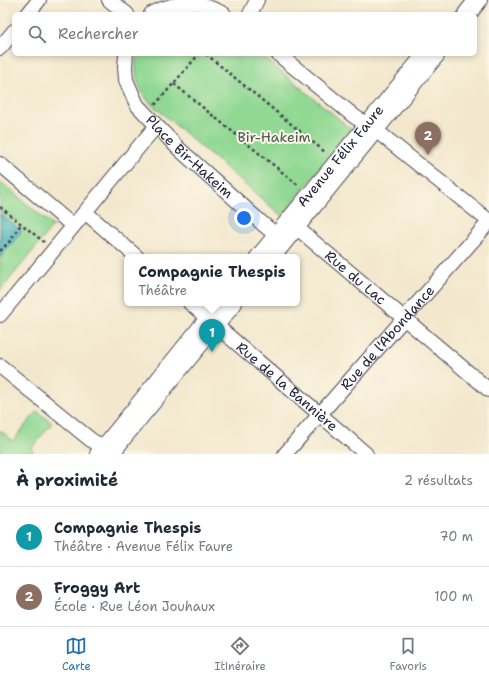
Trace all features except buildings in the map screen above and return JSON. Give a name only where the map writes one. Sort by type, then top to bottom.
[{"type":"main road","points":[[469,12],[478,0]]},
{"type":"main road","name":"Avenue Félix Faure","points":[[272,254],[279,238],[296,227],[370,127],[434,56]]},
{"type":"main road","points":[[109,451],[211,321],[229,306]]},
{"type":"street","points":[[30,12],[39,0]]},
{"type":"street","points":[[109,0],[124,12]]},
{"type":"street","points":[[251,12],[258,0]]},
{"type":"street","points":[[459,12],[468,0]]},
{"type":"street","points":[[155,12],[176,4],[190,3],[220,12]]},
{"type":"street","points":[[0,48],[12,33]]},
{"type":"street","name":"Place Bir-Hakeim","points":[[126,56],[126,80],[138,105],[178,148],[279,238]]},
{"type":"street","points":[[280,56],[354,117],[370,127],[489,222]]},
{"type":"street","name":"Avenue Félix Faure","points":[[260,254],[279,238],[370,127],[423,56]]},
{"type":"street","points":[[0,315],[156,126]]},
{"type":"street","points":[[0,164],[73,226]]},
{"type":"street","points":[[85,212],[134,254]]},
{"type":"street","name":"Rue de l'Abondance","points":[[285,454],[489,222]]},
{"type":"street","name":"Rue du Lac","points":[[296,227],[489,390]]},
{"type":"street","name":"Rue de la Bannière","points":[[194,306],[366,454]]},
{"type":"street","points":[[211,321],[218,306]]},
{"type":"street","points":[[0,366],[91,440],[109,451]]},
{"type":"path","points":[[152,109],[197,56]]},
{"type":"path","points":[[208,56],[326,152]]},
{"type":"path","points":[[174,84],[298,185]]},
{"type":"path","points":[[0,207],[44,242]]},
{"type":"path","points":[[0,251],[15,234],[21,224]]},
{"type":"green space","name":"Bir-Hakeim","points":[[137,56],[262,56],[351,129],[282,216],[151,104],[142,92],[136,75]]},
{"type":"green space","points":[[0,181],[53,226],[0,291]]},
{"type":"green space","points":[[37,411],[52,423],[31,449],[34,452],[32,454],[0,454],[0,430],[13,441]]},
{"type":"water","points":[[0,214],[22,231],[0,258]]},
{"type":"place","name":"Froggy Art","points":[[428,155]]},
{"type":"place","name":"Compagnie Thespis","points":[[212,352]]}]
